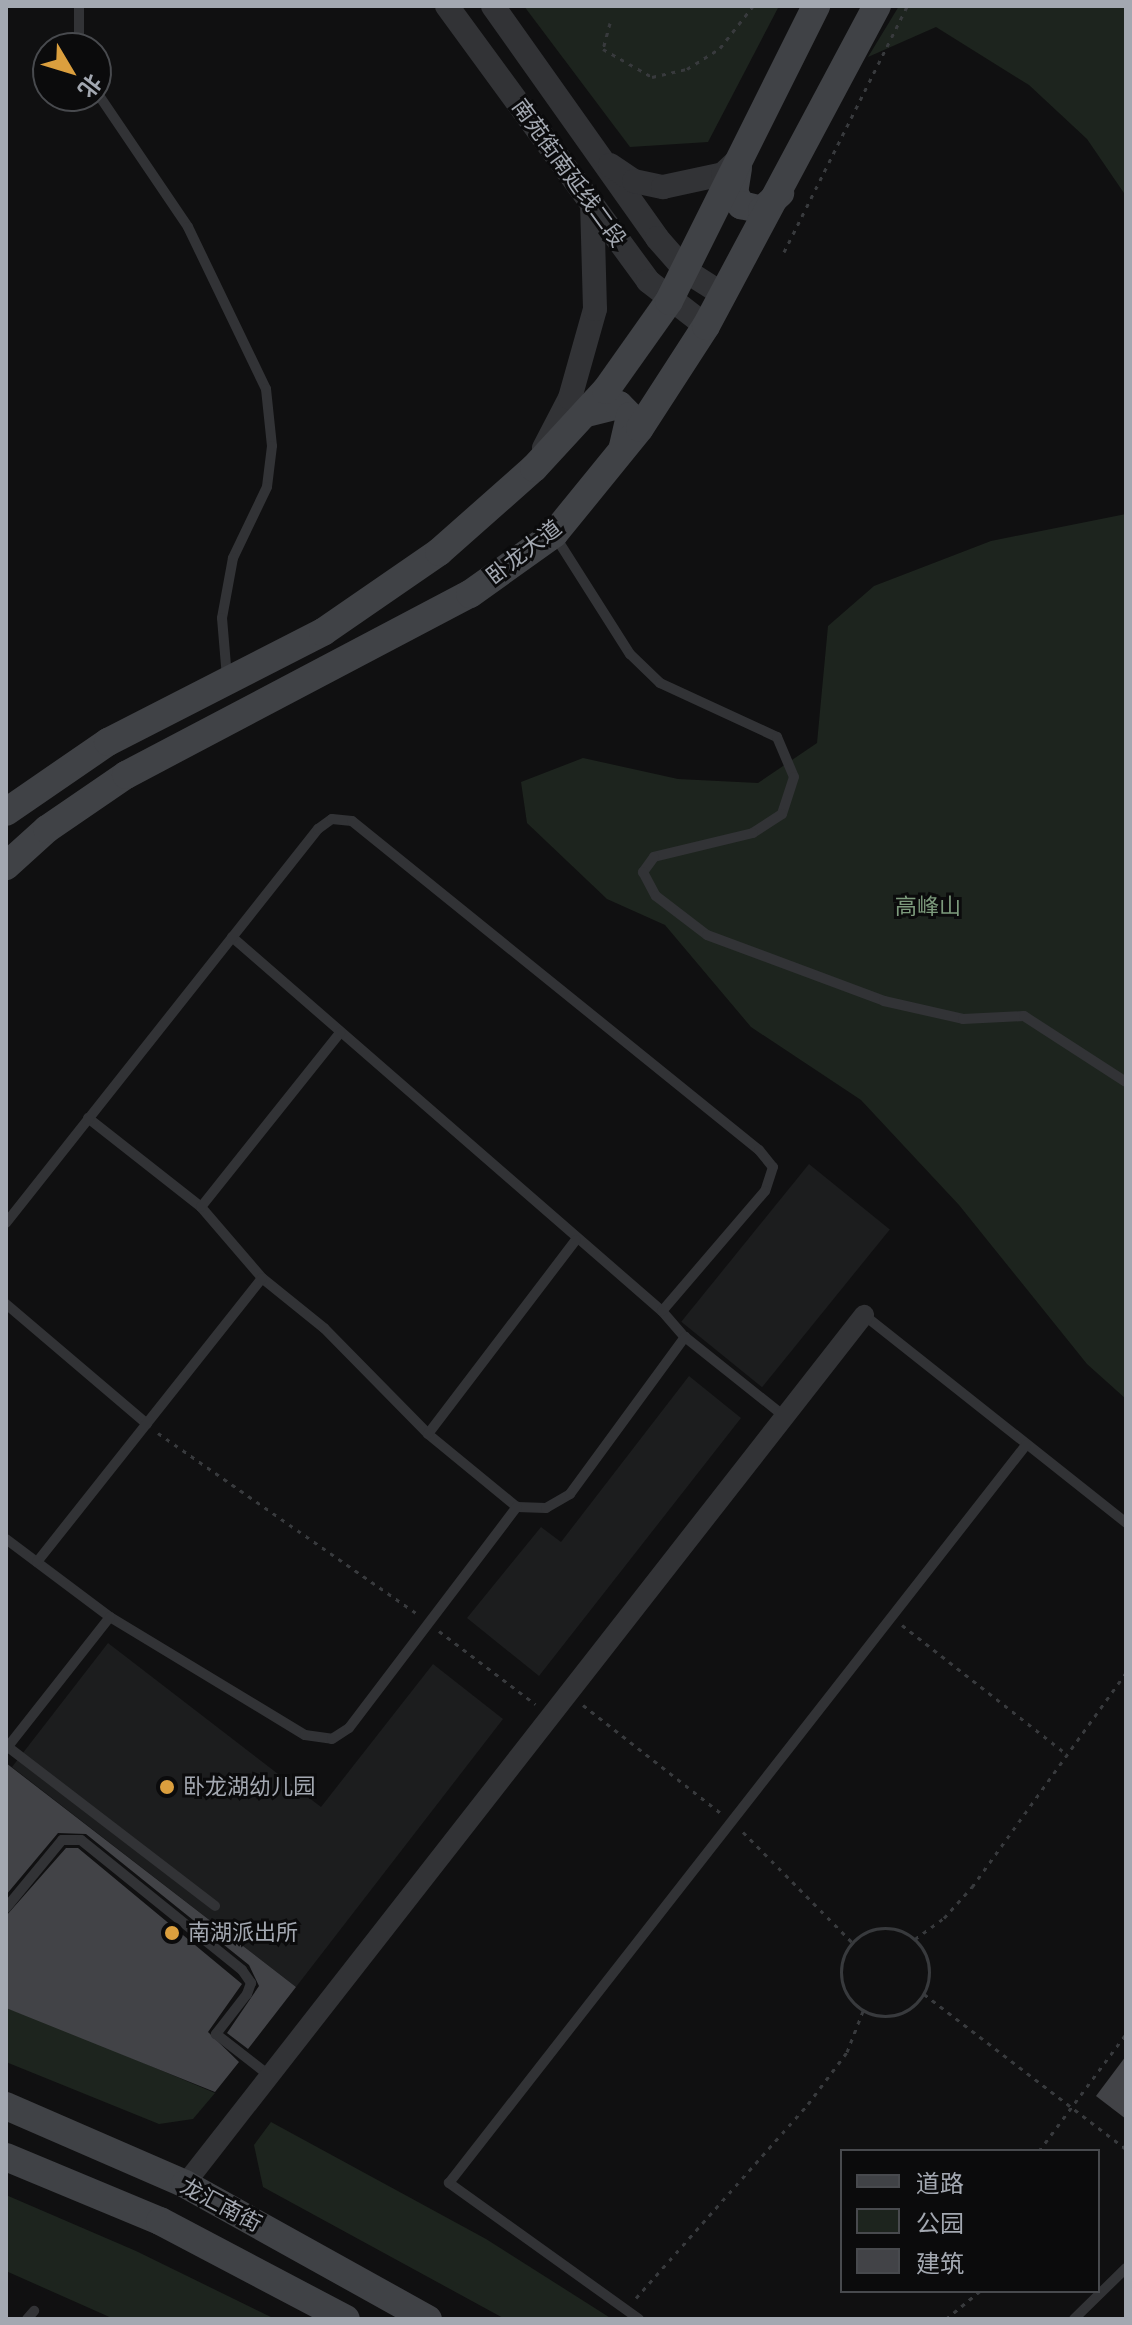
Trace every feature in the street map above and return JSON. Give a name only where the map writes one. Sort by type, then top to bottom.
[{"type":"main road","points":[[6,812],[108,742],[323,632],[439,552],[534,468],[587,413],[669,301],[816,6]]},
{"type":"main road","name":"卧龙大道","points":[[6,866],[47,829],[126,775],[470,594],[554,534],[622,452],[706,326],[786,186],[877,6]]},
{"type":"main road","points":[[741,160],[734,192],[752,211],[762,210],[786,186]]},
{"type":"main road","points":[[587,413],[619,405],[630,416],[622,452]]},
{"type":"main road","name":"龙汇南街","points":[[6,2106],[185,2184],[428,2319]]},
{"type":"main road","name":"龙汇南街","points":[[6,2157],[160,2221],[346,2319]]},
{"type":"street","name":"南苑街南延线二段","points":[[447,6],[592,204],[669,301],[706,326]]},
{"type":"street","name":"南苑街南延线二段","points":[[493,6],[597,157],[686,271],[724,295]]},
{"type":"street","points":[[597,157],[634,181],[663,187],[723,174],[741,160]]},
{"type":"street","points":[[534,468],[570,398],[585,356],[595,309],[592,204]]},
{"type":"street","points":[[185,2184],[864,1315]]},
{"type":"lane","points":[[79,6],[79,32]]},
{"type":"lane","points":[[110,112],[188,227],[266,389],[272,446],[267,487],[233,558],[222,618],[228,682]]},
{"type":"lane","points":[[554,534],[630,654],[660,683],[777,737],[794,777],[782,814],[753,833],[654,857],[643,872],[656,896],[707,935],[884,1001],[963,1019],[1024,1016],[1126,1082]]},
{"type":"lane","points":[[6,1223],[318,829],[332,819],[352,821],[759,1150],[773,1167],[765,1191],[662,1311]]},
{"type":"lane","points":[[232,937],[576,1240],[662,1311],[685,1337],[784,1416]]},
{"type":"lane","points":[[201,1207],[340,1033]]},
{"type":"lane","points":[[88,1118],[201,1207],[262,1278],[324,1328],[428,1434],[517,1507],[546,1508],[570,1494],[685,1337]]},
{"type":"lane","points":[[428,1434],[576,1240]]},
{"type":"lane","points":[[37,1562],[262,1278]]},
{"type":"lane","points":[[6,1304],[147,1424]]},
{"type":"lane","points":[[864,1315],[1126,1523]]},
{"type":"lane","points":[[639,2319],[449,2183],[734,1823],[1026,1445]]},
{"type":"lane","points":[[6,1539],[110,1617],[305,1735],[332,1739],[349,1728],[517,1507]]},
{"type":"lane","points":[[110,1617],[7,1748],[215,1906]]},
{"type":"lane","points":[[6,1908],[62,1840],[81,1840],[242,1970],[251,1983],[247,1994],[216,2034],[270,2076]]},
{"type":"lane","points":[[1074,2319],[1126,2268]]},
{"type":"path","points":[[610,23],[603,49],[652,77],[687,69],[720,48],[753,6]]},
{"type":"path","points":[[784,252],[907,6]]},
{"type":"path","points":[[147,1424],[430,1623],[551,1716]]},
{"type":"path","points":[[893,1617],[1065,1753]]},
{"type":"path","points":[[915,1939],[944,1918],[972,1887],[1065,1753],[1126,1673]]},
{"type":"path","points":[[568,1694],[734,1823],[853,1943]]},
{"type":"path","points":[[887,1928],[915,1939],[929,1966],[924,1994],[915,2005],[890,2016],[863,2011],[845,1991],[841,1977],[853,1943],[887,1928]]},
{"type":"path","points":[[924,1994],[1126,2149]]},
{"type":"path","points":[[626,2310],[808,2104],[847,2052],[863,2011]]},
{"type":"path","points":[[1040,2149],[1126,2034]]},
{"type":"path","points":[[946,2319],[978,2293]]},
{"type":"shaded area","points":[[809,1164],[890,1229],[762,1387],[681,1322]]},
{"type":"shaded area","points":[[689,1376],[741,1418],[539,1676],[467,1618],[541,1527],[561,1542]]},
{"type":"shaded area","name":"卧龙湖幼儿园","points":[[108,1643],[321,1807],[433,1664],[503,1719],[296,1987],[12,1767]]},
{"type":"green space","points":[[524,6],[779,6],[708,142],[630,147]]},
{"type":"green space","points":[[899,6],[1126,6],[1126,196],[1087,139],[1029,85],[936,27],[868,57]]},
{"type":"green space","name":"高峰山","points":[[1126,514],[1126,1399],[1087,1364],[959,1205],[861,1100],[751,1027],[665,925],[607,899],[527,823],[521,782],[583,758],[678,779],[758,783],[817,743],[828,626],[874,586],[991,541]]},
{"type":"green space","points":[[6,2008],[215,2093],[193,2119],[159,2124],[6,2062]]},
{"type":"green space","points":[[271,2122],[486,2239],[612,2319],[505,2319],[263,2187],[254,2145]]},
{"type":"green space","points":[[6,2195],[136,2251],[275,2319],[114,2319],[6,2271]]},
{"type":"building","points":[[6,1763],[296,1987],[248,2049],[227,2033],[259,1986],[249,1965],[86,1834],[58,1833],[6,1895]]},
{"type":"building","points":[[66,1848],[78,1848],[242,1984],[208,2032],[239,2062],[215,2092],[6,2008],[6,1916]]},
{"type":"building","points":[[1126,2056],[1126,2119],[1096,2096]]},
{"type":"place","name":"卧龙湖幼儿园","points":[[167,1787]]},
{"type":"place","name":"南湖派出所","points":[[172,1933]]}]
